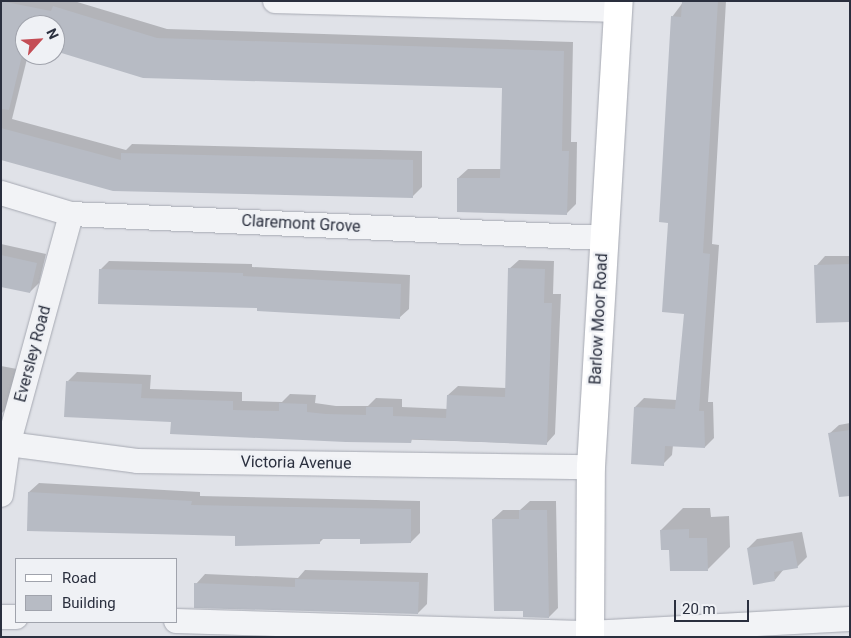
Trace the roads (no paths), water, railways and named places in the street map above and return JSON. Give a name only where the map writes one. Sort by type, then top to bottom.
[{"type":"main road","name":"Barlow Moor Road","points":[[590,635],[591,468],[618,6]]},
{"type":"street","points":[[275,1],[618,6]]},
{"type":"street","name":"Claremont Grove","points":[[1,193],[71,214],[604,238]]},
{"type":"street","name":"Eversley Road","points":[[1,495],[5,444],[71,214]]},
{"type":"street","name":"Victoria Avenue","points":[[5,444],[137,461],[591,468]]},
{"type":"street","points":[[1,617],[15,617]]},
{"type":"street","points":[[178,621],[590,635],[850,619]]}]
